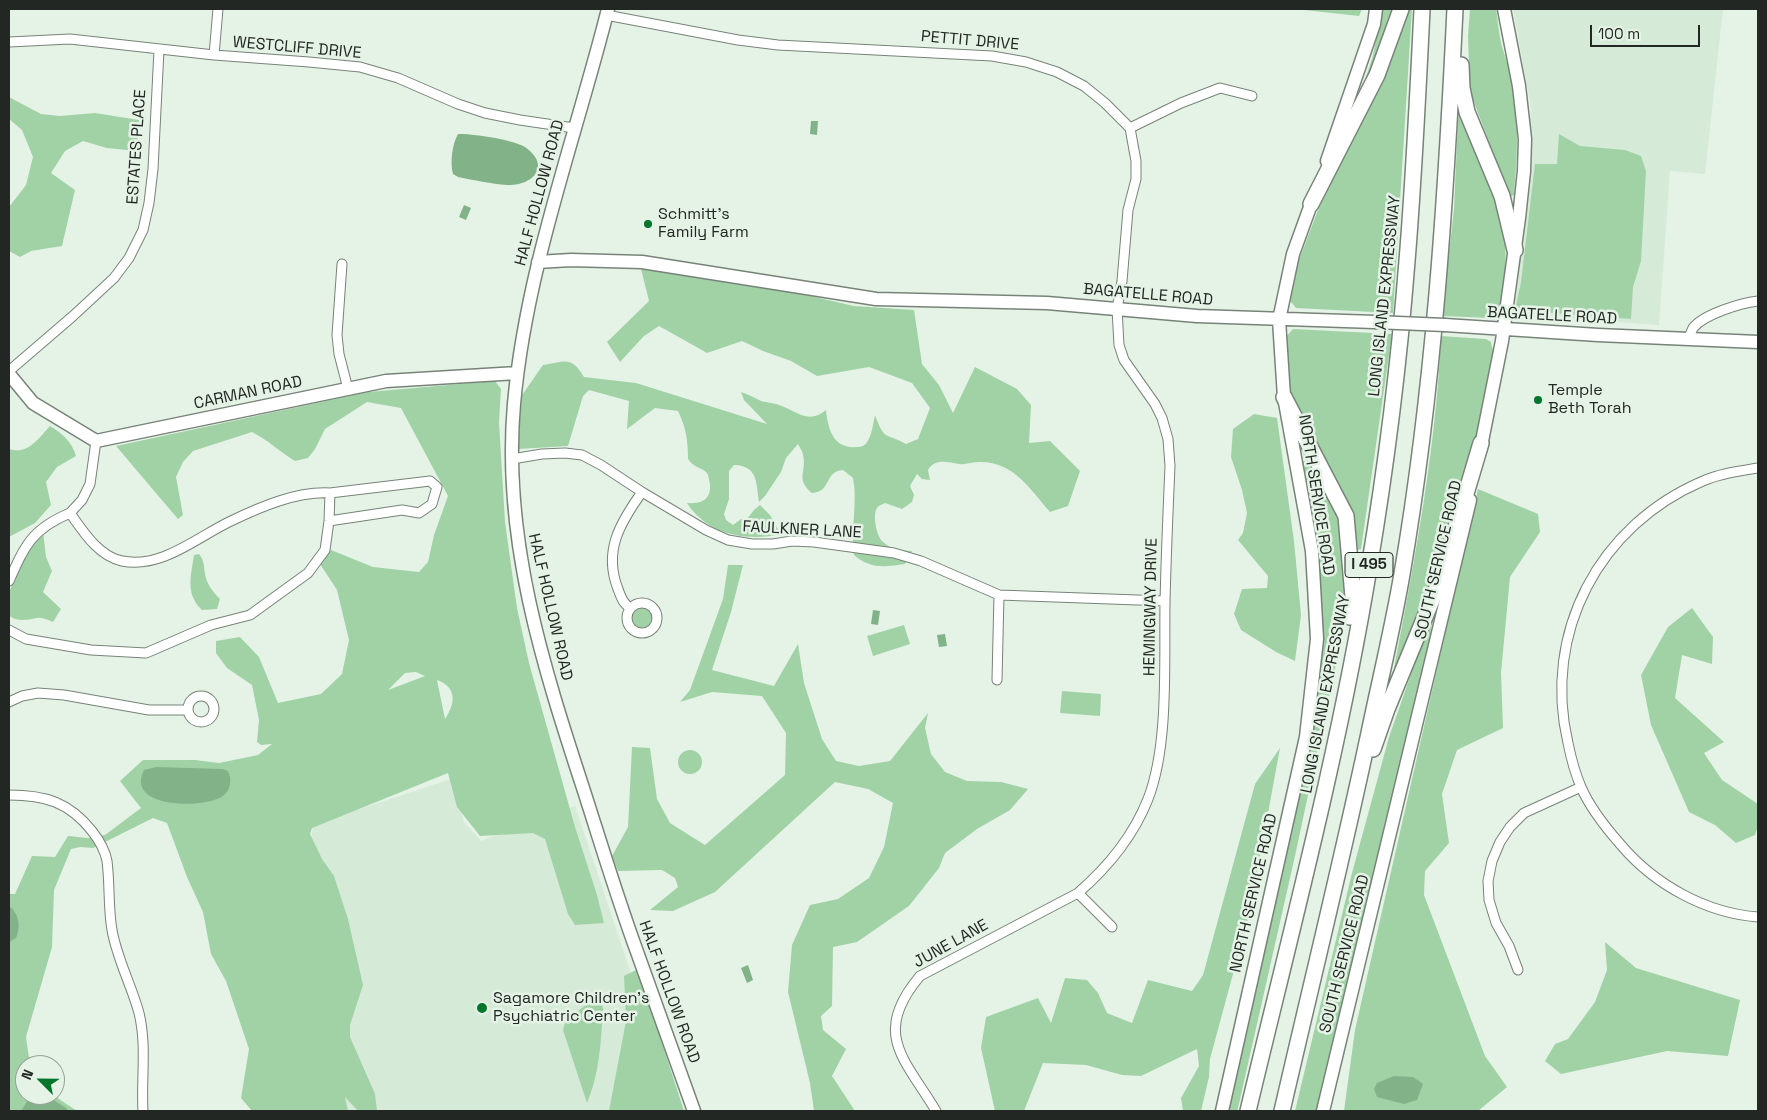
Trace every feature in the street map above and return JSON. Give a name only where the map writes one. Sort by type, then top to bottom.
[{"type":"highway","points":[[1311,204],[1377,75],[1401,9]]},
{"type":"highway","name":"LONG ISLAND EXPRESSWAY","points":[[1248,1111],[1325,788],[1348,682],[1369,569],[1384,471],[1407,265],[1422,9]]},
{"type":"highway","name":"I 495","points":[[1282,1111],[1360,775],[1402,575],[1418,466],[1440,268],[1448,164],[1455,9]]},
{"type":"highway","points":[[1461,9],[1462,88],[1467,112],[1502,196],[1515,250]]},
{"type":"highway","points":[[1284,397],[1346,516],[1353,597],[1325,788]]},
{"type":"highway","points":[[1360,775],[1375,746],[1387,710],[1440,578],[1481,443]]},
{"type":"main road","name":"NORTH SERVICE ROAD","points":[[1222,1111],[1306,737],[1317,639],[1312,551],[1284,397],[1279,320],[1293,254],[1374,24],[1376,9]]},
{"type":"main road","name":"SOUTH SERVICE ROAD","points":[[1323,1111],[1464,533],[1504,329],[1524,171],[1525,139],[1519,86],[1504,9]]},
{"type":"main road","name":"HALF HOLLOW ROAD","points":[[607,12],[538,262],[526,315],[517,372],[512,432],[515,520],[530,604],[558,711],[635,948],[694,1111]]},
{"type":"main road","name":"BAGATELLE ROAD","points":[[538,262],[571,260],[642,262],[876,299],[1047,303],[1197,316],[1375,322],[1758,342]]},
{"type":"main road","name":"CARMAN ROAD","points":[[96,441],[386,381],[517,372]]},
{"type":"main road","points":[[9,373],[33,403],[96,441]]},
{"type":"street","points":[[214,55],[218,9]]},
{"type":"street","name":"PETTIT DRIVE","points":[[607,12],[738,40],[778,45],[992,56],[1026,62],[1057,72],[1084,86],[1105,102],[1130,128]]},
{"type":"street","name":"WESTCLIFF DRIVE","points":[[9,42],[70,39],[110,42],[159,50],[360,67],[398,78],[458,104],[485,113],[574,128]]},
{"type":"street","name":"ESTATES PLACE","points":[[9,373],[114,278],[129,258],[143,230],[153,169],[159,50]]},
{"type":"street","points":[[1117,309],[1122,281],[1128,210],[1136,179],[1136,161],[1130,128],[1181,102],[1220,88],[1252,96]]},
{"type":"street","points":[[342,264],[337,335],[339,354],[348,389]]},
{"type":"street","points":[[1688,339],[1694,328],[1706,318],[1748,302],[1758,301]]},
{"type":"street","name":"HEMINGWAY DRIVE","points":[[1078,892],[1113,859],[1139,818],[1148,798],[1156,769],[1161,739],[1170,466],[1168,439],[1162,418],[1155,404],[1124,360],[1119,345],[1117,309]]},
{"type":"street","points":[[9,581],[24,549],[36,533],[50,521],[70,513],[82,500],[90,484],[96,441]]},
{"type":"street","name":"FAULKNER LANE","points":[[512,458],[565,453],[582,456],[706,530],[728,540],[752,544],[773,544],[792,541],[814,542],[894,552],[921,561],[999,595],[1165,601]]},
{"type":"street","points":[[1758,468],[1704,480],[1674,496],[1633,527],[1614,546],[1597,569],[1585,591],[1568,632],[1563,658],[1561,696],[1565,730],[1572,762],[1581,787],[1605,827],[1632,858],[1657,880],[1689,898],[1722,911],[1758,918]]},
{"type":"street","points":[[70,513],[90,541],[105,553],[121,561],[145,563],[170,555],[232,520],[283,500],[320,492],[330,493],[430,481],[437,487],[432,504],[418,513],[402,510],[329,521]]},
{"type":"street","points":[[630,608],[623,601],[615,580],[612,560],[615,541],[621,524],[642,492]]},
{"type":"street","points":[[9,630],[26,639],[91,650],[146,653],[211,625],[250,615],[308,573],[325,550],[330,493]]},
{"type":"street","points":[[997,680],[999,595]]},
{"type":"street","points":[[9,702],[22,696],[38,693],[64,695],[149,710],[188,710]]},
{"type":"street","points":[[1518,970],[1496,923],[1489,900],[1488,881],[1492,862],[1500,842],[1510,826],[1524,813],[1581,787]]},
{"type":"street","points":[[9,794],[51,800],[65,806],[82,819],[104,848],[107,861],[112,930],[120,963],[139,1012],[142,1032],[144,1052],[143,1111]]},
{"type":"street","points":[[1078,892],[1112,927]]},
{"type":"street","name":"JUNE LANE","points":[[936,1111],[904,1061],[898,1046],[896,1026],[899,1008],[908,991],[920,976],[1078,892]]},
{"type":"shaded area","points":[[1295,9],[1362,9],[1359,16]]},
{"type":"shaded area","points":[[1383,9],[1397,9],[1354,112],[1372,59]]},
{"type":"shaded area","points":[[1409,9],[1412,9],[1393,313],[1296,308],[1290,301],[1297,265],[1318,210],[1395,49]]},
{"type":"shaded area","points":[[1470,9],[1496,9],[1502,45],[1513,82],[1517,114],[1517,155],[1514,195],[1510,197],[1470,92],[1468,36]]},
{"type":"shaded area","points":[[1513,9],[1723,9],[1705,174],[1670,171],[1659,325],[1514,315],[1524,227],[1531,108]]},
{"type":"shaded area","points":[[9,97],[41,114],[60,116],[95,113],[139,120],[137,151],[107,148],[83,141],[65,151],[51,173],[75,190],[62,246],[31,251],[20,257],[9,251],[9,207],[26,185],[33,157],[22,130],[9,119]]},
{"type":"shaded area","points":[[1460,109],[1493,187],[1503,224],[1506,253],[1503,296],[1500,309],[1491,318],[1442,316],[1454,209]]},
{"type":"shaded area","points":[[811,121],[818,121],[817,135],[810,134]]},
{"type":"shaded area","points":[[458,134],[493,138],[520,144],[533,154],[537,161],[538,168],[536,174],[525,182],[507,185],[458,177],[453,174],[452,154]]},
{"type":"shaded area","points":[[1559,134],[1580,146],[1625,150],[1641,156],[1646,171],[1641,261],[1633,287],[1631,319],[1515,310],[1521,282],[1535,164],[1557,164]]},
{"type":"shaded area","points":[[464,205],[471,208],[466,220],[459,217]]},
{"type":"shaded area","points":[[641,269],[710,273],[854,306],[914,310],[922,364],[939,385],[953,413],[975,367],[1017,389],[1031,405],[1029,443],[1050,441],[1080,471],[1068,506],[1050,512],[1020,478],[1002,466],[979,462],[962,464],[938,462],[928,470],[930,480],[922,479],[917,474],[910,486],[914,495],[912,502],[902,509],[885,503],[877,509],[875,513],[876,527],[882,541],[893,548],[912,551],[905,564],[878,566],[866,563],[854,555],[855,497],[853,478],[843,470],[837,471],[830,477],[823,489],[812,493],[804,484],[804,461],[798,444],[786,458],[781,472],[759,502],[756,482],[752,472],[748,468],[734,465],[729,471],[729,499],[724,514],[726,520],[733,525],[741,519],[747,519],[760,505],[770,515],[779,531],[777,535],[764,537],[739,536],[727,533],[705,522],[695,514],[687,503],[701,502],[707,498],[710,485],[707,473],[688,459],[686,434],[678,411],[655,408],[627,429],[629,401],[589,390],[583,396],[568,446],[518,449],[522,395],[543,365],[562,362],[575,365],[584,377],[636,383],[767,424],[744,400],[741,392],[808,417],[820,414],[826,410],[828,424],[833,436],[842,445],[849,447],[860,447],[866,443],[871,433],[875,415],[886,435],[906,444],[918,439],[930,408],[912,383],[869,367],[817,376],[791,361],[742,341],[707,353],[659,326],[644,336],[620,362],[607,342],[649,301]]},
{"type":"shaded area","points":[[1293,329],[1392,334],[1361,549],[1357,550],[1354,532],[1290,402],[1285,338]]},
{"type":"shaded area","points":[[1441,336],[1486,339],[1491,342],[1492,348],[1495,349],[1482,419],[1444,553],[1407,653],[1401,654],[1398,670],[1394,668],[1424,503],[1434,420]]},
{"type":"shaded area","points":[[495,381],[501,389],[499,422],[505,522],[517,608],[529,663],[604,923],[575,925],[568,914],[545,839],[533,833],[480,836],[457,807],[448,773],[312,828],[310,834],[322,859],[334,876],[348,919],[363,985],[350,1025],[350,1037],[375,1094],[377,1111],[358,1111],[345,1097],[348,1111],[252,1111],[241,1098],[249,1049],[226,981],[211,954],[203,912],[187,877],[167,823],[153,818],[93,848],[80,847],[71,849],[54,890],[52,947],[26,1037],[29,1055],[15,1055],[15,1105],[65,1105],[65,1103],[77,1111],[9,1111],[9,894],[15,894],[32,856],[55,857],[68,836],[88,838],[105,835],[141,808],[120,781],[143,760],[195,760],[219,763],[258,755],[272,744],[261,745],[257,742],[259,720],[252,685],[227,668],[216,653],[216,641],[240,637],[259,657],[278,703],[321,694],[342,674],[349,640],[337,590],[320,564],[331,550],[373,567],[419,572],[428,562],[434,535],[448,496],[401,408],[367,402],[325,429],[308,458],[295,461],[252,432],[193,451],[183,462],[176,477],[183,515],[178,519],[116,446],[368,392]],"holes":[[[416,672],[425,676],[388,690],[405,673]],[[437,680],[449,687],[453,697],[451,708],[445,719]]]},
{"type":"shaded area","points":[[1254,414],[1277,418],[1294,541],[1301,615],[1295,661],[1276,652],[1241,630],[1234,614],[1242,589],[1267,588],[1268,576],[1238,540],[1243,533],[1247,513],[1242,490],[1231,457],[1233,429]]},
{"type":"shaded area","points":[[50,426],[66,439],[76,456],[57,467],[46,482],[51,505],[35,523],[9,537],[9,449],[22,450],[27,448],[37,441]]},
{"type":"shaded area","points":[[1305,460],[1333,506],[1343,534],[1349,593],[1338,655],[1295,856],[1238,1108],[1237,1111],[1228,1111],[1313,732],[1321,671],[1320,584],[1301,464]]},
{"type":"shaded area","points":[[1478,489],[1538,514],[1540,532],[1510,577],[1501,673],[1503,728],[1457,750],[1442,794],[1449,843],[1425,871],[1424,895],[1485,1056],[1507,1087],[1478,1111],[1344,1111],[1355,1030]]},
{"type":"shaded area","points":[[43,531],[46,557],[52,571],[43,592],[61,609],[53,622],[41,618],[16,619],[9,616],[10,590],[28,551]]},
{"type":"shaded area","points":[[199,554],[203,560],[208,584],[220,599],[217,609],[202,610],[193,598],[190,584],[194,555]]},
{"type":"shaded area","points":[[728,565],[743,565],[731,612],[712,670],[774,686],[798,644],[804,683],[822,739],[836,761],[859,766],[890,761],[928,713],[925,728],[931,754],[945,772],[967,781],[1001,782],[1028,789],[1010,810],[977,829],[945,853],[939,868],[909,906],[857,942],[833,947],[832,1006],[821,1016],[823,1030],[846,1049],[832,1076],[855,1111],[814,1111],[810,1083],[788,992],[792,945],[810,905],[838,899],[869,878],[884,847],[893,803],[868,789],[835,782],[715,892],[673,911],[650,910],[678,887],[675,878],[662,870],[618,871],[612,856],[628,827],[632,747],[650,748],[657,799],[670,823],[705,845],[785,775],[786,733],[762,696],[712,692],[680,702],[690,690],[723,599]]},
{"type":"shaded area","points":[[642,605],[651,609],[655,618],[651,627],[642,631],[633,627],[629,618],[633,609]]},
{"type":"shaded area","points":[[1692,608],[1713,637],[1712,664],[1682,655],[1675,698],[1724,742],[1704,753],[1722,780],[1758,804],[1758,826],[1755,835],[1736,843],[1715,825],[1689,812],[1651,725],[1641,675],[1668,627]]},
{"type":"shaded area","points":[[873,610],[880,611],[878,625],[871,624]]},
{"type":"shaded area","points":[[1429,623],[1432,623],[1428,647],[1316,1111],[1295,1111],[1352,873],[1389,737]]},
{"type":"shaded area","points":[[904,625],[910,644],[873,656],[867,636]]},
{"type":"shaded area","points":[[945,634],[947,646],[939,647],[937,635]]},
{"type":"shaded area","points":[[1062,691],[1101,694],[1100,716],[1060,713]]},
{"type":"shaded area","points":[[1280,748],[1250,911],[1210,1059],[1209,1077],[1201,1111],[1183,1111],[1181,1098],[1199,1066],[1197,1049],[1141,1076],[1122,1075],[1086,1065],[1043,1063],[1024,1111],[995,1111],[981,1048],[986,1017],[1038,998],[1051,1023],[1065,978],[1087,980],[1098,993],[1107,1013],[1132,1023],[1148,980],[1192,991],[1203,975],[1255,784]]},
{"type":"shaded area","points":[[690,750],[695,751],[701,757],[701,767],[695,773],[690,774],[685,773],[679,767],[678,762],[679,757],[685,751]]},
{"type":"shaded area","points":[[156,767],[223,769],[228,771],[229,774],[229,788],[223,796],[200,803],[185,804],[155,799],[145,792],[141,783],[144,770]]},
{"type":"shaded area","name":"Sagamore Children's Psychiatric Center","points":[[454,778],[464,822],[481,841],[575,806],[677,1111],[348,1111],[295,905],[314,824]]},
{"type":"shaded area","points":[[9,906],[15,912],[19,925],[16,938],[9,942]]},
{"type":"shaded area","points":[[1605,942],[1636,968],[1740,1000],[1728,1056],[1667,1051],[1561,1074],[1545,1061],[1555,1044],[1568,1039],[1595,1002],[1607,970]]},
{"type":"shaded area","points":[[748,965],[753,980],[747,983],[741,968]]},
{"type":"shaded area","points":[[638,969],[684,1111],[609,1111],[626,1021],[624,976]]},
{"type":"shaded area","points":[[594,998],[600,1001],[603,1008],[595,1080],[587,1103],[563,1030],[565,1022]]},
{"type":"shaded area","points":[[1394,1076],[1413,1077],[1423,1084],[1417,1100],[1404,1104],[1377,1097],[1374,1089],[1377,1083]]},
{"type":"shaded area","points":[[25,1105],[61,1105],[68,1111],[21,1111]]},
{"type":"place","name":"Schmitt's Family Farm","points":[[648,224]]},
{"type":"place","name":"Temple Beth Torah","points":[[1538,400]]},
{"type":"place","name":"Sagamore Children's Psychiatric Center","points":[[482,1008]]}]
